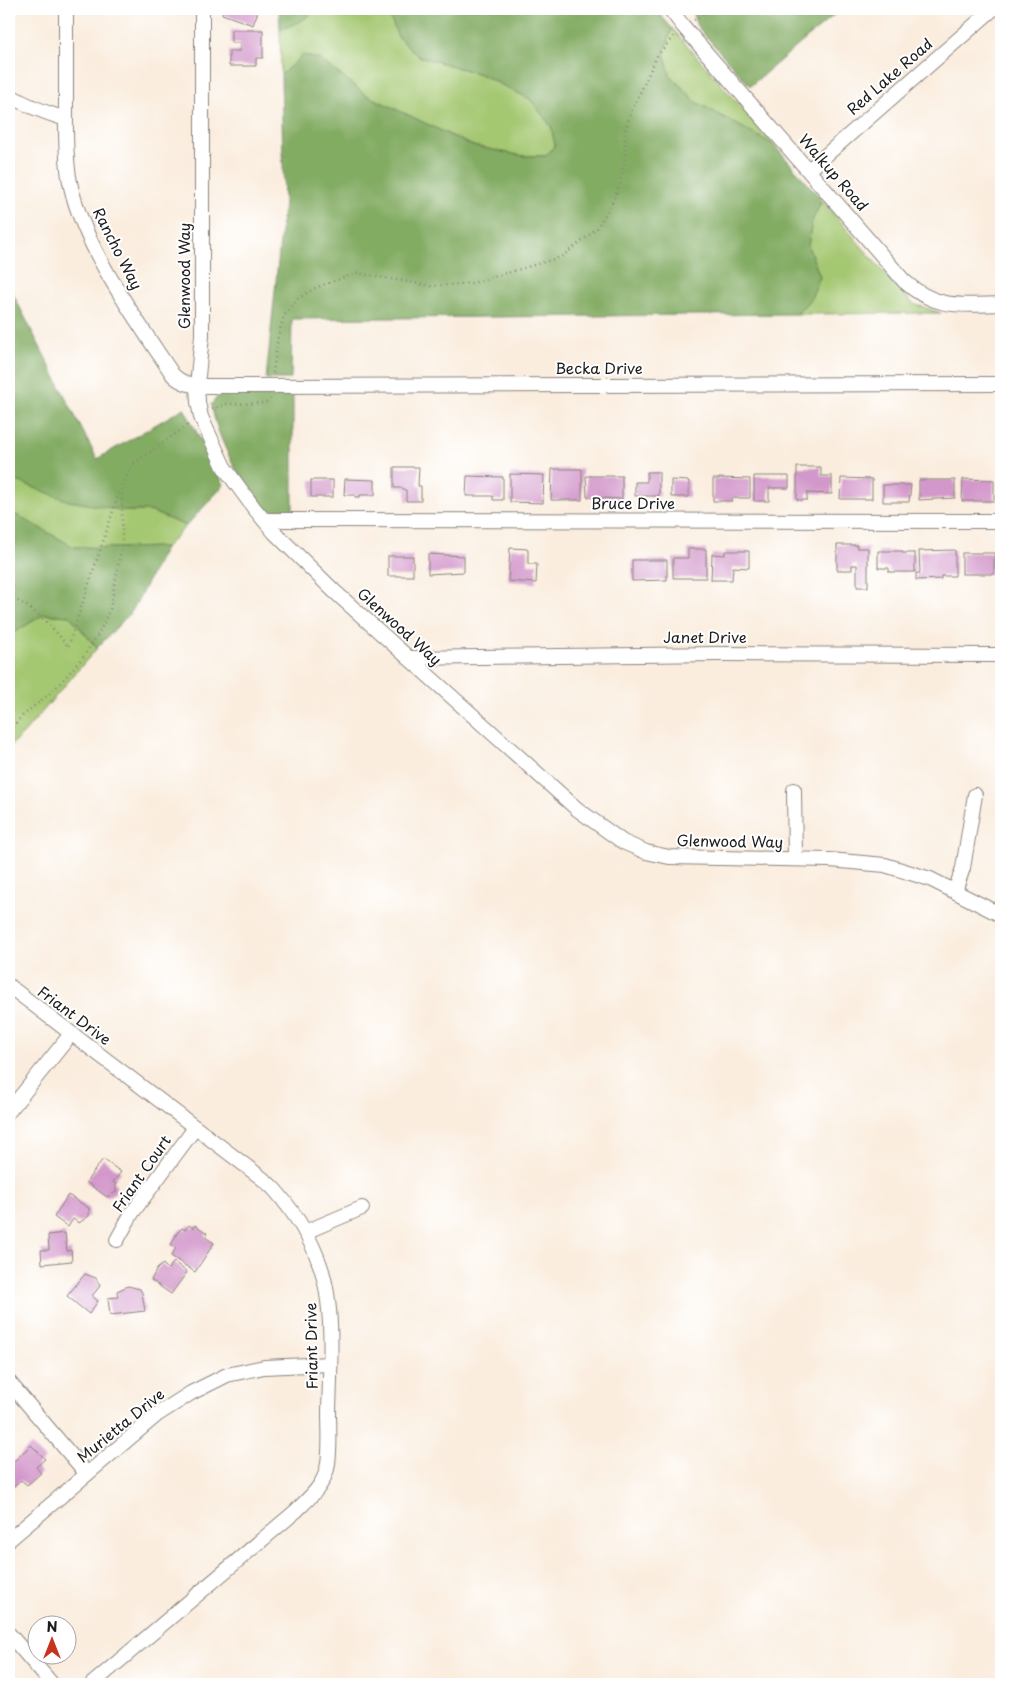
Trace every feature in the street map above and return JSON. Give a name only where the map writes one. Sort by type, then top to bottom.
[{"type":"street","name":"Rancho Way","points":[[66,9],[66,119],[69,176],[81,221],[132,313],[173,375],[179,381],[197,386]]},
{"type":"street","name":"Glenwood Way","points":[[202,9],[202,336],[197,386],[198,402],[201,416],[224,467],[264,520],[334,591],[577,809],[623,842],[646,852],[669,857],[857,861],[885,865],[930,879],[1001,915]]},
{"type":"street","name":"Red Lake Road","points":[[809,170],[992,9]]},
{"type":"street","name":"Walkup Road","points":[[675,10],[683,26],[916,292],[944,304],[1001,304]]},
{"type":"street","points":[[9,95],[38,110],[66,119]]},
{"type":"street","name":"Becka Drive","points":[[197,386],[1001,384]]},
{"type":"street","name":"Bruce Drive","points":[[264,520],[1001,521]]},
{"type":"street","name":"Janet Drive","points":[[409,658],[718,654],[1001,655]]},
{"type":"street","points":[[794,790],[796,859]]},
{"type":"street","points":[[955,891],[963,868],[975,795]]},
{"type":"street","name":"Friant Drive","points":[[9,986],[274,1189],[305,1232],[320,1265],[328,1298],[330,1364],[328,1454],[327,1470],[319,1489],[296,1511],[92,1684]]},
{"type":"street","points":[[9,1112],[70,1034]]},
{"type":"street","name":"Friant Court","points":[[117,1240],[132,1213],[195,1128]]},
{"type":"street","points":[[305,1232],[362,1208]]},
{"type":"street","name":"Murietta Drive","points":[[9,1540],[158,1414],[191,1393],[227,1376],[264,1367],[330,1364]]},
{"type":"street","points":[[9,1382],[87,1474]]},
{"type":"street","points":[[9,1634],[52,1684]]},
{"type":"path","points":[[9,596],[18,600],[55,629],[68,647],[122,486],[132,465],[214,407],[227,404],[266,403],[274,395],[274,365],[278,337],[284,316],[297,299],[317,287],[358,273],[432,286],[473,284],[561,257],[580,243],[597,228],[611,205],[620,184],[625,131],[632,110],[657,56],[683,26],[714,9]]},
{"type":"path","points":[[9,731],[22,716],[54,690],[84,656],[99,632],[110,609],[122,545],[122,486]]},
{"type":"green space","points":[[279,9],[318,9],[301,21],[280,30]]},
{"type":"green space","points":[[318,9],[387,9],[398,37],[418,56],[480,74],[530,99],[551,126],[555,145],[546,156],[523,156],[473,146],[366,95],[321,60],[303,55],[281,75],[280,30],[301,21]]},
{"type":"green space","points":[[387,9],[655,9],[672,28],[664,52],[670,75],[696,102],[774,145],[822,200],[812,221],[808,246],[820,277],[811,298],[797,314],[292,319],[291,379],[266,379],[284,202],[281,75],[303,55],[321,60],[366,95],[473,146],[523,156],[546,156],[555,145],[551,126],[530,99],[480,74],[418,56],[398,37]]},
{"type":"green space","points":[[695,9],[739,9],[794,16],[833,16],[750,86],[697,26],[693,15]]},
{"type":"green space","points":[[739,9],[841,9],[833,16],[794,16]]},
{"type":"green space","points":[[672,28],[774,145],[696,102],[670,75],[664,52]]},
{"type":"green space","points":[[822,200],[899,290],[914,304],[941,313],[797,314],[811,298],[820,277],[808,246],[812,221]]},
{"type":"green space","points":[[9,286],[97,459],[184,408],[224,485],[186,526],[150,511],[127,511],[69,501],[9,478]]},
{"type":"green space","points":[[226,394],[293,395],[293,511],[266,509],[258,503],[229,457],[211,405],[218,396]]},
{"type":"green space","points":[[9,478],[127,511],[150,511],[186,526],[166,547],[74,547],[9,511]]},
{"type":"green space","points":[[9,511],[74,547],[166,547],[132,611],[97,648],[70,616],[44,614],[9,636]]},
{"type":"green space","points":[[44,614],[70,616],[97,648],[24,733],[9,747],[9,636]]},
{"type":"building","points":[[224,9],[259,9],[253,25],[222,14]]},
{"type":"building","points":[[231,30],[263,30],[263,58],[256,58],[256,66],[229,66],[229,51],[240,51],[240,43],[231,43]]},
{"type":"building","points":[[394,467],[419,467],[418,486],[421,486],[421,501],[406,501],[406,490],[394,488]]},
{"type":"building","points":[[797,467],[821,467],[821,476],[832,476],[832,494],[807,493],[807,500],[797,500]]},
{"type":"building","points":[[552,469],[582,469],[582,500],[551,500]]},
{"type":"building","points":[[647,472],[659,472],[659,496],[635,496],[635,482],[647,482]]},
{"type":"building","points":[[510,474],[544,475],[543,503],[510,502]]},
{"type":"building","points":[[467,476],[503,477],[503,500],[493,500],[493,496],[466,496]]},
{"type":"building","points":[[586,476],[622,476],[622,499],[587,497]]},
{"type":"building","points":[[754,476],[789,476],[789,488],[769,488],[769,501],[754,501]]},
{"type":"building","points":[[841,478],[872,479],[872,499],[840,499]]},
{"type":"building","points":[[345,479],[375,480],[375,495],[355,497],[355,495],[344,495]]},
{"type":"building","points":[[713,479],[750,479],[750,498],[732,498],[732,501],[713,501]]},
{"type":"building","points":[[963,479],[994,480],[994,501],[962,501]]},
{"type":"building","points":[[311,480],[333,480],[333,497],[311,497]]},
{"type":"building","points":[[671,480],[689,481],[689,497],[671,497]]},
{"type":"building","points":[[919,480],[955,480],[955,498],[919,500]]},
{"type":"building","points":[[883,485],[911,485],[909,502],[883,502]]},
{"type":"building","points":[[837,545],[857,545],[857,548],[868,548],[868,587],[857,587],[857,565],[852,565],[852,570],[837,570]]},
{"type":"building","points":[[510,548],[528,549],[528,564],[537,564],[536,583],[508,581]]},
{"type":"building","points":[[688,549],[706,549],[706,578],[673,578],[673,558],[688,558]]},
{"type":"building","points":[[955,550],[955,576],[941,576],[941,579],[916,580],[916,573],[920,573],[919,551]]},
{"type":"building","points":[[725,551],[749,551],[749,568],[733,567],[732,580],[711,580],[712,554],[725,555]]},
{"type":"building","points":[[878,551],[915,553],[915,572],[889,572],[889,568],[878,568]]},
{"type":"building","points":[[962,553],[994,553],[994,574],[962,574]]},
{"type":"building","points":[[428,554],[464,556],[464,572],[428,574]]},
{"type":"building","points":[[388,556],[413,556],[413,576],[388,576]]},
{"type":"building","points":[[632,560],[667,560],[667,580],[632,581]]},
{"type":"building","points":[[103,1159],[121,1172],[113,1182],[116,1184],[116,1192],[107,1197],[86,1182]]},
{"type":"building","points":[[68,1195],[89,1208],[89,1216],[79,1223],[73,1219],[68,1227],[54,1217]]},
{"type":"building","points":[[189,1225],[193,1228],[195,1225],[207,1233],[205,1237],[214,1243],[195,1272],[171,1256],[176,1248],[171,1245],[177,1233],[182,1228],[185,1230]]},
{"type":"building","points":[[65,1233],[67,1251],[71,1250],[72,1261],[42,1264],[41,1250],[49,1250],[48,1235]]},
{"type":"building","points":[[174,1262],[187,1272],[171,1294],[151,1280],[157,1269],[163,1264],[168,1269]]},
{"type":"building","points":[[85,1274],[96,1278],[100,1286],[92,1296],[98,1301],[89,1314],[67,1296]]},
{"type":"building","points":[[128,1286],[140,1289],[145,1311],[110,1315],[108,1298],[118,1297],[117,1291]]},
{"type":"building","points":[[31,1445],[45,1459],[36,1467],[41,1473],[27,1485],[21,1480],[14,1487],[9,1482],[9,1466]]}]
